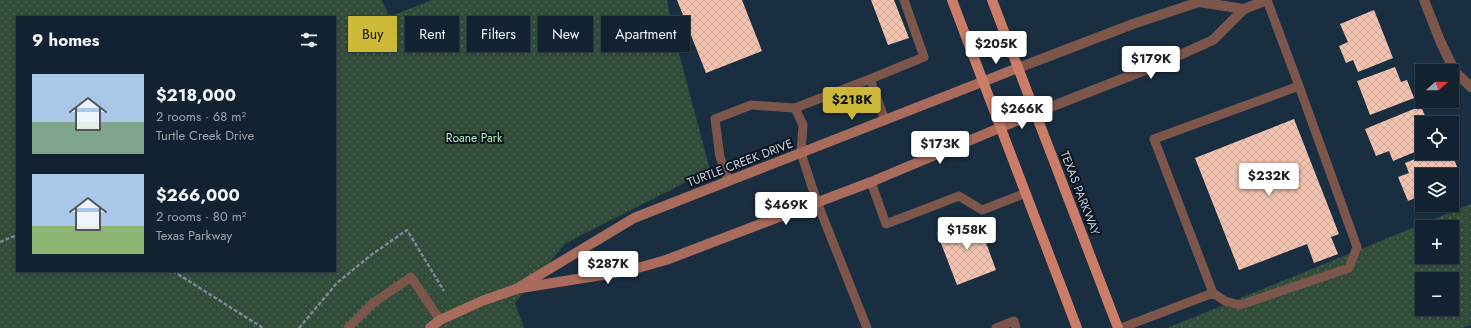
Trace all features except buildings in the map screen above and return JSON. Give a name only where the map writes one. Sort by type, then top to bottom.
[{"type":"main road","points":[[952,0],[1077,328]]},
{"type":"main road","name":"TEXAS PARKWAY","points":[[992,0],[1118,328]]},
{"type":"street","points":[[1035,112],[1158,65],[1213,40],[1244,9],[1267,0]]},
{"type":"street","points":[[1424,0],[1441,43],[1455,72],[1471,87]]},
{"type":"street","points":[[1018,68],[1133,24],[1199,2],[1244,9]]},
{"type":"street","name":"TURTLE CREEK DRIVE","points":[[430,328],[440,320],[482,301],[516,288],[634,218],[1018,68]]},
{"type":"street","name":"TURTLE CREEK DRIVE","points":[[516,288],[627,271],[666,260],[871,182],[1035,112]]},
{"type":"lane","points":[[729,182],[720,157],[715,119],[751,105],[795,108],[924,57],[904,0]]},
{"type":"lane","points":[[1267,0],[1299,86],[1357,248],[1349,268],[1240,304],[1224,301],[1213,293],[1154,140],[1299,86]]},
{"type":"lane","points":[[870,79],[885,120]]},
{"type":"lane","points":[[795,108],[803,125],[800,153],[817,202],[867,328]]},
{"type":"lane","points":[[871,182],[886,224],[959,196],[982,210],[1026,194]]},
{"type":"lane","points":[[348,328],[373,303],[411,277],[440,320]]},
{"type":"lane","points":[[1121,328],[1213,293]]},
{"type":"lane","points":[[996,328],[1014,321],[1016,328]]},
{"type":"path","points":[[299,328],[337,283],[371,255],[407,230],[444,291]]},
{"type":"path","points":[[0,242],[16,235]]},
{"type":"path","points":[[175,272],[263,328]]},
{"type":"green space","name":"Roane Park","points":[[0,0],[382,0],[389,16],[348,16],[348,52],[397,52],[397,16],[392,16],[432,0],[667,0],[670,16],[601,16],[601,52],[679,52],[710,170],[566,243],[515,303],[524,328],[0,328]]},
{"type":"green space","points":[[1471,204],[1471,325],[1462,328],[1167,328],[1415,227],[1415,264],[1459,264],[1459,220],[1432,220],[1451,212],[1459,212],[1459,209]]}]
